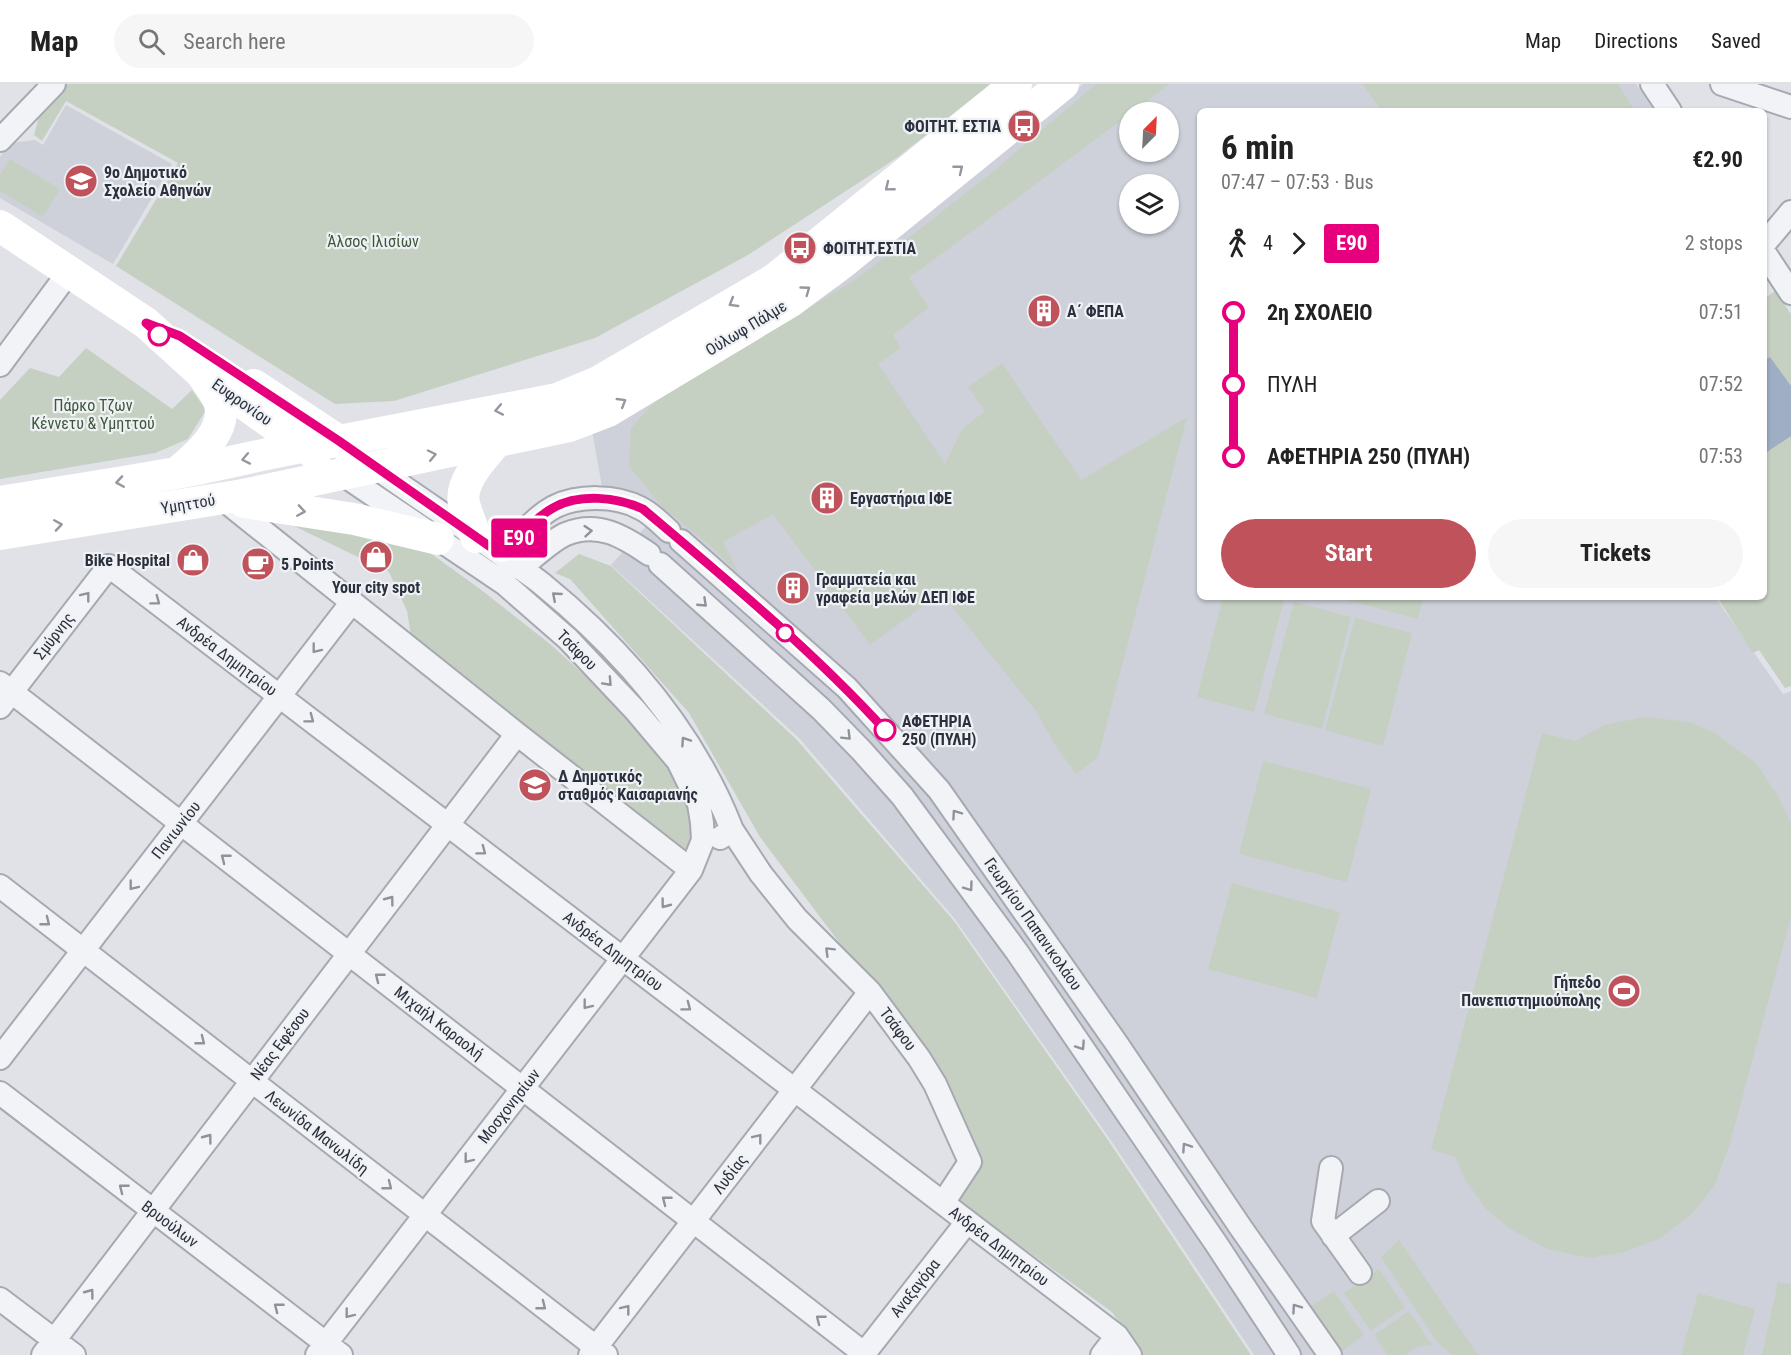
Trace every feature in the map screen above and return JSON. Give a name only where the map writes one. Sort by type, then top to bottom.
[{"type":"main road","name":"Ούλωφ Πάλμε","points":[[339,441],[557,399],[598,382],[775,279],[1016,84]]},
{"type":"main road","name":"Ούλωφ Πάλμε","points":[[375,467],[568,426],[608,411],[791,301],[842,263],[1063,84]]},
{"type":"main road","name":"Ευφρονίου","points":[[0,226],[146,323],[201,373],[342,474]]},
{"type":"main road","name":"Ευφρονίου","points":[[146,323],[180,336],[375,467]]},
{"type":"main road","points":[[178,472],[200,454],[210,440],[220,417],[219,402],[201,373]]},
{"type":"main road","name":"Υμηττού","points":[[0,502],[178,472],[303,446],[339,441]]},
{"type":"main road","points":[[476,537],[464,502],[466,487],[474,470],[497,441]]},
{"type":"main road","name":"Υμηττού","points":[[0,534],[222,499],[375,467]]},
{"type":"main road","points":[[222,499],[354,519],[438,539]]},
{"type":"street","points":[[1652,84],[1668,108]]},
{"type":"street","points":[[1722,84],[1791,107]]},
{"type":"street","points":[[0,140],[43,89]]},
{"type":"street","points":[[1767,240],[1791,212]]},
{"type":"street","points":[[1767,257],[1791,293]]},
{"type":"street","points":[[0,365],[69,272]]},
{"type":"street","name":"Τσάφου","points":[[375,467],[541,583],[591,627],[637,673],[698,760],[721,802],[732,830],[761,874],[797,919],[870,992],[919,1058],[935,1084],[970,1162],[943,1203]]},
{"type":"street","name":"Τσάφου","points":[[342,474],[505,584],[568,639],[635,710],[678,761],[699,804],[703,840],[694,863]]},
{"type":"street","points":[[222,499],[517,734],[694,863],[732,830]]},
{"type":"street","name":"Γεωργίου Παπανικολάου","points":[[502,555],[537,519],[554,507],[580,500],[627,501],[643,509],[675,536],[847,688],[939,790],[1117,1044],[1330,1355]]},
{"type":"street","name":"Γεωργίου Παπανικολάου","points":[[520,568],[565,534],[591,529],[625,537],[655,559],[821,709],[902,796],[1017,952],[1217,1245],[1289,1355]]},
{"type":"street","name":"Σμύρνης","points":[[4,694],[109,566]]},
{"type":"street","name":"Ανδρέα Δημητρίου","points":[[109,566],[1117,1336]]},
{"type":"street","name":"Πανιωνίου","points":[[0,1058],[351,602]]},
{"type":"street","name":"Μιχαήλ Καραολή","points":[[4,694],[181,823],[865,1354]]},
{"type":"street","name":"Νέας Εφέσου","points":[[48,1347],[517,734]]},
{"type":"street","name":"Μοσχονησίων","points":[[328,1351],[425,1215],[623,959],[694,863]]},
{"type":"street","name":"Λεωνίδα Μανωλίδη","points":[[0,886],[425,1215],[597,1352]]},
{"type":"street","name":"Λυδίας","points":[[597,1352],[693,1221],[870,992]]},
{"type":"street","name":"Βρυούλων","points":[[0,1093],[153,1210],[328,1351]]},
{"type":"street","points":[[1330,1168],[1323,1221],[1326,1232],[1360,1273]]},
{"type":"street","points":[[1326,1232],[1378,1201]]},
{"type":"street","name":"Αναξαγόρα","points":[[865,1354],[967,1222]]},
{"type":"street","points":[[0,1299],[48,1347],[74,1355]]},
{"type":"street","points":[[1102,1355],[1117,1336],[1130,1355]]},
{"type":"shaded area","points":[[1083,84],[1636,84],[1652,108],[1197,108],[1197,600],[1717,600],[1783,694],[1791,691],[1791,1355],[1254,1355],[1110,1139],[954,918],[799,738],[611,565],[647,525],[605,504],[592,430],[839,286]]},
{"type":"shaded area","name":"9ο Δημοτικό Σχολείο Αθηνών","points":[[66,105],[172,164],[113,264],[0,198],[0,157],[10,143],[35,140],[43,145]]},
{"type":"green space","name":"Άλσος Ιλισίων","points":[[62,84],[991,84],[898,157],[748,255],[595,338],[394,401],[335,404],[116,266],[178,163],[66,101],[42,141],[34,135],[42,106]]},
{"type":"green space","points":[[1096,84],[1170,84],[1146,102],[1119,102],[1119,122],[909,278],[929,307],[893,335],[901,348],[878,364],[945,464],[962,429],[985,411],[968,387],[1002,363],[1081,480],[1187,417],[1098,757],[1076,774],[1055,745],[1036,711],[941,593],[870,645],[773,514],[723,542],[739,574],[706,542],[662,507],[629,466],[631,428],[660,396],[855,280],[990,174]]},
{"type":"green space","points":[[1362,84],[1618,84],[1633,108],[1380,108]]},
{"type":"green space","points":[[10,159],[60,189],[43,217],[0,191],[0,175]]},
{"type":"green space","points":[[1775,291],[1791,314],[1791,686],[1785,688],[1759,650],[1753,653],[1719,600],[1767,600],[1767,297]]},
{"type":"green space","name":"Πάρκο Τζων Κέννετυ & Υμηττού","points":[[86,348],[172,409],[192,390],[206,410],[188,439],[155,453],[0,479],[0,400],[30,368],[59,377]]},
{"type":"green space","points":[[263,511],[415,542],[550,644],[612,700],[668,757],[692,816],[690,849],[683,859],[412,642],[407,611],[389,572]]},
{"type":"green space","points":[[579,554],[611,566],[797,740],[954,921],[1108,1140],[1251,1355],[1141,1355],[1112,1312],[954,1198],[976,1161],[932,1066],[760,837],[689,713],[570,579],[555,573]]},
{"type":"green space","points":[[1222,600],[1284,600],[1254,712],[1197,697]]},
{"type":"green space","points":[[1346,600],[1422,600],[1418,619]]},
{"type":"green space","points":[[1294,602],[1351,617],[1322,729],[1264,714]]},
{"type":"green space","points":[[1355,618],[1412,633],[1383,746],[1325,730]]},
{"type":"green space","points":[[1645,717],[1689,722],[1715,733],[1756,763],[1778,796],[1791,823],[1791,917],[1730,1143],[1715,1185],[1691,1215],[1659,1239],[1624,1252],[1589,1258],[1547,1249],[1510,1229],[1486,1209],[1466,1181],[1455,1157],[1431,1150],[1542,733],[1575,741],[1604,725]]},
{"type":"green space","points":[[1263,761],[1371,789],[1347,882],[1239,854]]},
{"type":"green space","points":[[1232,883],[1340,912],[1317,998],[1208,969]]},
{"type":"green space","points":[[1399,1240],[1478,1355],[1452,1355],[1437,1342],[1381,1257]]},
{"type":"green space","points":[[1379,1269],[1405,1307],[1371,1331],[1344,1293]]},
{"type":"green space","points":[[1778,1282],[1791,1284],[1791,1355],[1762,1355]]},
{"type":"green space","points":[[1334,1291],[1364,1335],[1341,1352],[1310,1307]]},
{"type":"green space","points":[[1698,1293],[1755,1309],[1743,1355],[1681,1355]]},
{"type":"green space","points":[[1409,1311],[1432,1345],[1419,1346],[1405,1355],[1388,1355],[1374,1335]]},
{"type":"water","points":[[1770,357],[1791,386],[1791,436],[1767,452],[1767,359]]},
{"type":"bus line","name":"Ε90","points":[[159,335],[146,323],[180,336],[339,441],[502,555],[537,519],[554,507],[580,500],[604,499],[627,501],[643,509],[847,688],[885,730]]},
{"type":"place","name":"ΦΟΙΤΗΤ. ΕΣΤΙΑ","points":[[1024,126]]},
{"type":"place","name":"9ο Δημοτικό Σχολείο Αθηνών","points":[[81,181]]},
{"type":"place","name":"ΦΟΙΤΗΤ.ΕΣΤΙΑ","points":[[800,248]]},
{"type":"place","name":"Α΄ ΦΕΠΑ","points":[[1044,311]]},
{"type":"place","name":"Εργαστήρια ΙΦΕ","points":[[827,498]]},
{"type":"place","name":"Your city spot","points":[[376,557]]},
{"type":"place","name":"Bike Hospital","points":[[193,560]]},
{"type":"place","name":"5 Points","points":[[258,564]]},
{"type":"place","name":"Γραμματεία και γραφεία μελών ΔΕΠ ΙΦΕ","points":[[793,588]]},
{"type":"place","name":"ΑΦΕΤΗΡΙΑ 250 (ΠΥΛΗ)","points":[[885,730]]},
{"type":"place","name":"Δ Δημοτικός σταθμός Καισαριανής","points":[[535,785]]},
{"type":"place","name":"Γήπεδο Πανεπιστημιούπολης","points":[[1624,991]]}]
